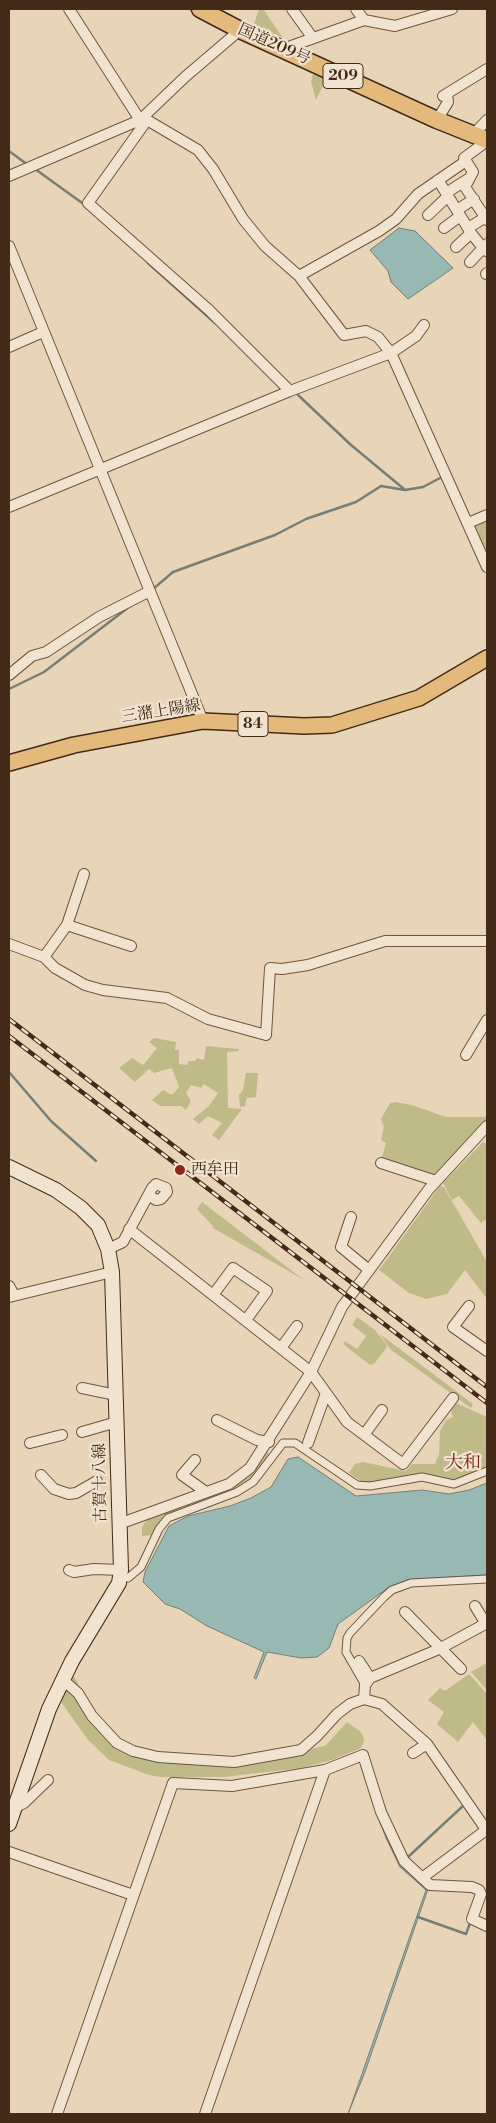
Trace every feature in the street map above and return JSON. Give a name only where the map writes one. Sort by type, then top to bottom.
[{"type":"highway","name":"国道209号","points":[[200,9],[240,30],[483,139]]},
{"type":"main road","name":"三潴上陽線","points":[[9,762],[74,745],[203,721],[304,726],[332,725],[419,698],[487,658]]},
{"type":"main road","name":"古賀十八線","points":[[9,1167],[56,1190],[81,1208],[98,1225],[108,1249],[112,1272],[119,1524],[125,1574],[72,1662],[49,1709],[9,1824]]},
{"type":"street","points":[[69,9],[143,120],[198,150],[213,170],[243,219],[265,246],[299,276],[344,335],[366,331],[378,337],[391,352],[487,567]]},
{"type":"street","points":[[292,9],[312,37]]},
{"type":"street","points":[[356,9],[364,20]]},
{"type":"street","points":[[283,48],[364,20],[395,26],[452,9]]},
{"type":"street","points":[[240,30],[185,76],[143,120],[88,203],[209,310],[290,391]]},
{"type":"street","points":[[437,120],[448,102],[445,95],[487,68]]},
{"type":"street","points":[[9,176],[143,120]]},
{"type":"street","points":[[456,247],[469,231],[487,219],[465,187],[473,172],[464,158],[483,139],[487,120]]},
{"type":"street","points":[[299,276],[379,231],[396,219],[418,194],[466,161]]},
{"type":"street","points":[[428,215],[447,194],[470,178]]},
{"type":"street","points":[[438,180],[469,231],[486,248],[470,262]]},
{"type":"street","points":[[444,228],[474,200]]},
{"type":"street","points":[[9,246],[203,721]]},
{"type":"street","points":[[9,507],[290,391],[391,352],[416,336],[424,325]]},
{"type":"street","points":[[9,347],[43,332]]},
{"type":"street","points":[[468,523],[487,515]]},
{"type":"street","points":[[9,675],[32,656],[46,652],[99,617],[150,591]]},
{"type":"street","points":[[44,956],[67,925],[84,874]]},
{"type":"street","points":[[67,925],[131,946]]},
{"type":"street","points":[[9,944],[44,956],[55,968],[85,985],[103,990],[167,998],[208,1019],[266,1035],[270,968],[282,969],[308,965],[385,941],[487,941]]},
{"type":"street","points":[[466,1054],[486,1023]]},
{"type":"street","points":[[119,1524],[229,1484],[250,1468],[311,1372],[342,1307],[436,1181],[487,1126]]},
{"type":"street","points":[[381,1163],[436,1181]]},
{"type":"street","points":[[108,1249],[123,1242],[149,1195]]},
{"type":"street","points":[[351,1217],[341,1247],[369,1270]]},
{"type":"street","points":[[129,1229],[311,1372],[347,1422],[405,1463],[453,1398]]},
{"type":"street","points":[[213,1294],[233,1268],[267,1291],[246,1320]]},
{"type":"street","points":[[9,1286],[11,1296],[112,1272]]},
{"type":"street","points":[[469,1306],[453,1327],[486,1354]]},
{"type":"street","points":[[281,1348],[297,1326]]},
{"type":"street","points":[[82,1388],[116,1395]]},
{"type":"street","points":[[308,1443],[326,1393]]},
{"type":"street","points":[[364,1435],[382,1410]]},
{"type":"street","points":[[217,1420],[257,1440],[268,1442]]},
{"type":"street","points":[[82,1432],[117,1422]]},
{"type":"street","points":[[30,1443],[62,1435]]},
{"type":"street","points":[[69,1570],[74,1572],[94,1568],[125,1574],[141,1566],[158,1529],[168,1518],[237,1492],[253,1482],[283,1443],[295,1443],[357,1485],[370,1486],[422,1477],[454,1484],[487,1471]]},
{"type":"street","points":[[195,1460],[182,1475],[206,1492]]},
{"type":"street","points":[[41,1475],[54,1489],[69,1494],[76,1493],[97,1481]]},
{"type":"street","points":[[367,1682],[346,1652],[348,1638],[350,1633],[392,1590],[411,1583],[487,1579]]},
{"type":"street","points":[[367,1682],[439,1649],[487,1624],[475,1606]]},
{"type":"street","points":[[405,1612],[439,1649],[461,1668]]},
{"type":"street","points":[[359,1661],[367,1682],[364,1699]]},
{"type":"street","points":[[63,1680],[78,1693],[92,1716],[116,1743],[133,1751],[167,1758],[234,1762],[301,1750],[337,1714],[350,1704],[364,1699],[382,1704],[427,1744],[486,1829],[422,1878]]},
{"type":"street","points":[[413,1753],[427,1744]]},
{"type":"street","points":[[57,2114],[173,1783],[232,1786],[325,1770],[363,1755],[381,1812],[404,1861],[422,1878],[437,1886],[472,1887],[479,1890],[481,1894],[472,1919],[487,1926]]},
{"type":"street","points":[[205,2114],[325,1770]]},
{"type":"street","points":[[14,1808],[24,1804],[48,1780]]},
{"type":"street","points":[[9,1852],[133,1895]]},
{"type":"shaded area","points":[[259,9],[263,9],[283,38],[254,24]]},
{"type":"shaded area","points":[[314,71],[327,77],[316,100],[311,81]]},
{"type":"shaded area","points":[[487,518],[487,553],[473,524]]},
{"type":"shaded area","points":[[154,1038],[176,1042],[175,1050],[179,1050],[179,1064],[187,1065],[189,1061],[195,1061],[197,1058],[204,1060],[206,1046],[239,1049],[238,1051],[227,1052],[228,1108],[242,1109],[219,1140],[212,1135],[222,1123],[208,1116],[199,1124],[193,1119],[209,1106],[218,1093],[204,1084],[201,1088],[191,1085],[186,1093],[191,1101],[186,1110],[181,1106],[160,1106],[152,1100],[163,1090],[172,1095],[179,1087],[172,1068],[154,1073],[149,1069],[135,1082],[119,1068],[132,1058],[143,1065],[157,1048],[149,1042]]},
{"type":"shaded area","points":[[246,1073],[258,1073],[256,1097],[247,1098],[245,1106],[240,1107],[239,1095],[243,1090]]},
{"type":"shaded area","points":[[390,1103],[412,1105],[446,1117],[487,1117],[487,1122],[435,1177],[382,1157],[386,1143],[381,1140],[384,1127],[381,1119]]},
{"type":"shaded area","points":[[483,1142],[487,1144],[487,1219],[481,1223],[459,1196],[452,1200],[443,1183]]},
{"type":"shaded area","points":[[440,1186],[444,1187],[487,1262],[487,1299],[465,1270],[447,1294],[426,1299],[409,1293],[379,1270]]},
{"type":"shaded area","points":[[202,1202],[304,1280],[213,1228],[197,1209]]},
{"type":"shaded area","points":[[357,1317],[375,1330],[386,1344],[387,1347],[374,1364],[370,1365],[343,1344],[345,1341],[357,1349],[366,1336],[352,1325]]},
{"type":"shaded area","points":[[380,1334],[473,1404],[471,1408],[390,1349]]},
{"type":"shaded area","points":[[454,1402],[487,1417],[487,1466],[474,1474],[452,1480],[434,1478],[375,1483],[361,1481],[349,1473],[355,1464],[363,1462],[406,1471],[412,1464],[435,1464],[439,1454],[440,1431],[446,1420],[453,1417],[450,1407]]},
{"type":"shaded area","points":[[267,1451],[269,1455],[250,1480],[240,1486],[166,1515],[153,1535],[142,1536],[142,1527],[147,1519],[244,1479]]},
{"type":"shaded area","points":[[487,1663],[487,1690],[471,1672]]},
{"type":"shaded area","points":[[71,1671],[90,1705],[118,1738],[150,1754],[262,1759],[325,1746],[347,1722],[361,1732],[364,1738],[363,1744],[361,1748],[332,1760],[301,1768],[224,1777],[161,1777],[149,1775],[109,1760],[88,1740],[59,1699]]},
{"type":"shaded area","points":[[469,1674],[487,1694],[487,1740],[473,1722],[458,1742],[437,1724],[444,1712],[428,1700],[440,1688],[445,1691]]},
{"type":"water","points":[[399,228],[415,231],[453,268],[408,299],[391,282],[388,271],[370,250]]},
{"type":"water","points":[[298,1457],[356,1496],[422,1490],[449,1494],[469,1490],[487,1483],[487,1575],[407,1580],[388,1588],[338,1624],[329,1648],[317,1657],[301,1658],[267,1652],[256,1679],[254,1678],[264,1652],[207,1626],[180,1609],[165,1604],[143,1582],[145,1572],[169,1526],[188,1516],[230,1506],[251,1498],[271,1487],[288,1459]]},
{"type":"water","points":[[361,1762],[387,1838],[401,1866],[428,1889],[365,2072],[348,2114],[426,1890],[400,1867],[386,1838],[371,1798]]},
{"type":"waterway","points":[[9,151],[28,165]]},
{"type":"waterway","points":[[35,169],[85,205]]},
{"type":"waterway","points":[[148,263],[215,323]]},
{"type":"waterway","points":[[298,395],[351,445],[404,489]]},
{"type":"waterway","points":[[153,589],[173,572],[275,535],[306,519],[356,502],[381,486],[405,490],[423,487],[442,477]]},
{"type":"waterway","points":[[9,689],[44,672],[129,607]]},
{"type":"waterway","points":[[9,1072],[51,1121],[96,1161]]},
{"type":"waterway","points":[[408,1857],[464,1805]]},
{"type":"waterway","points":[[418,1917],[466,1934],[470,1923],[473,1924]]},
{"type":"railway","points":[[9,1019],[487,1387]]},
{"type":"railway","points":[[9,1036],[487,1403]]},
{"type":"place","name":"西牟田","points":[[180,1170]]},
{"type":"district","name":"大和","points":[[463,1464]]}]
